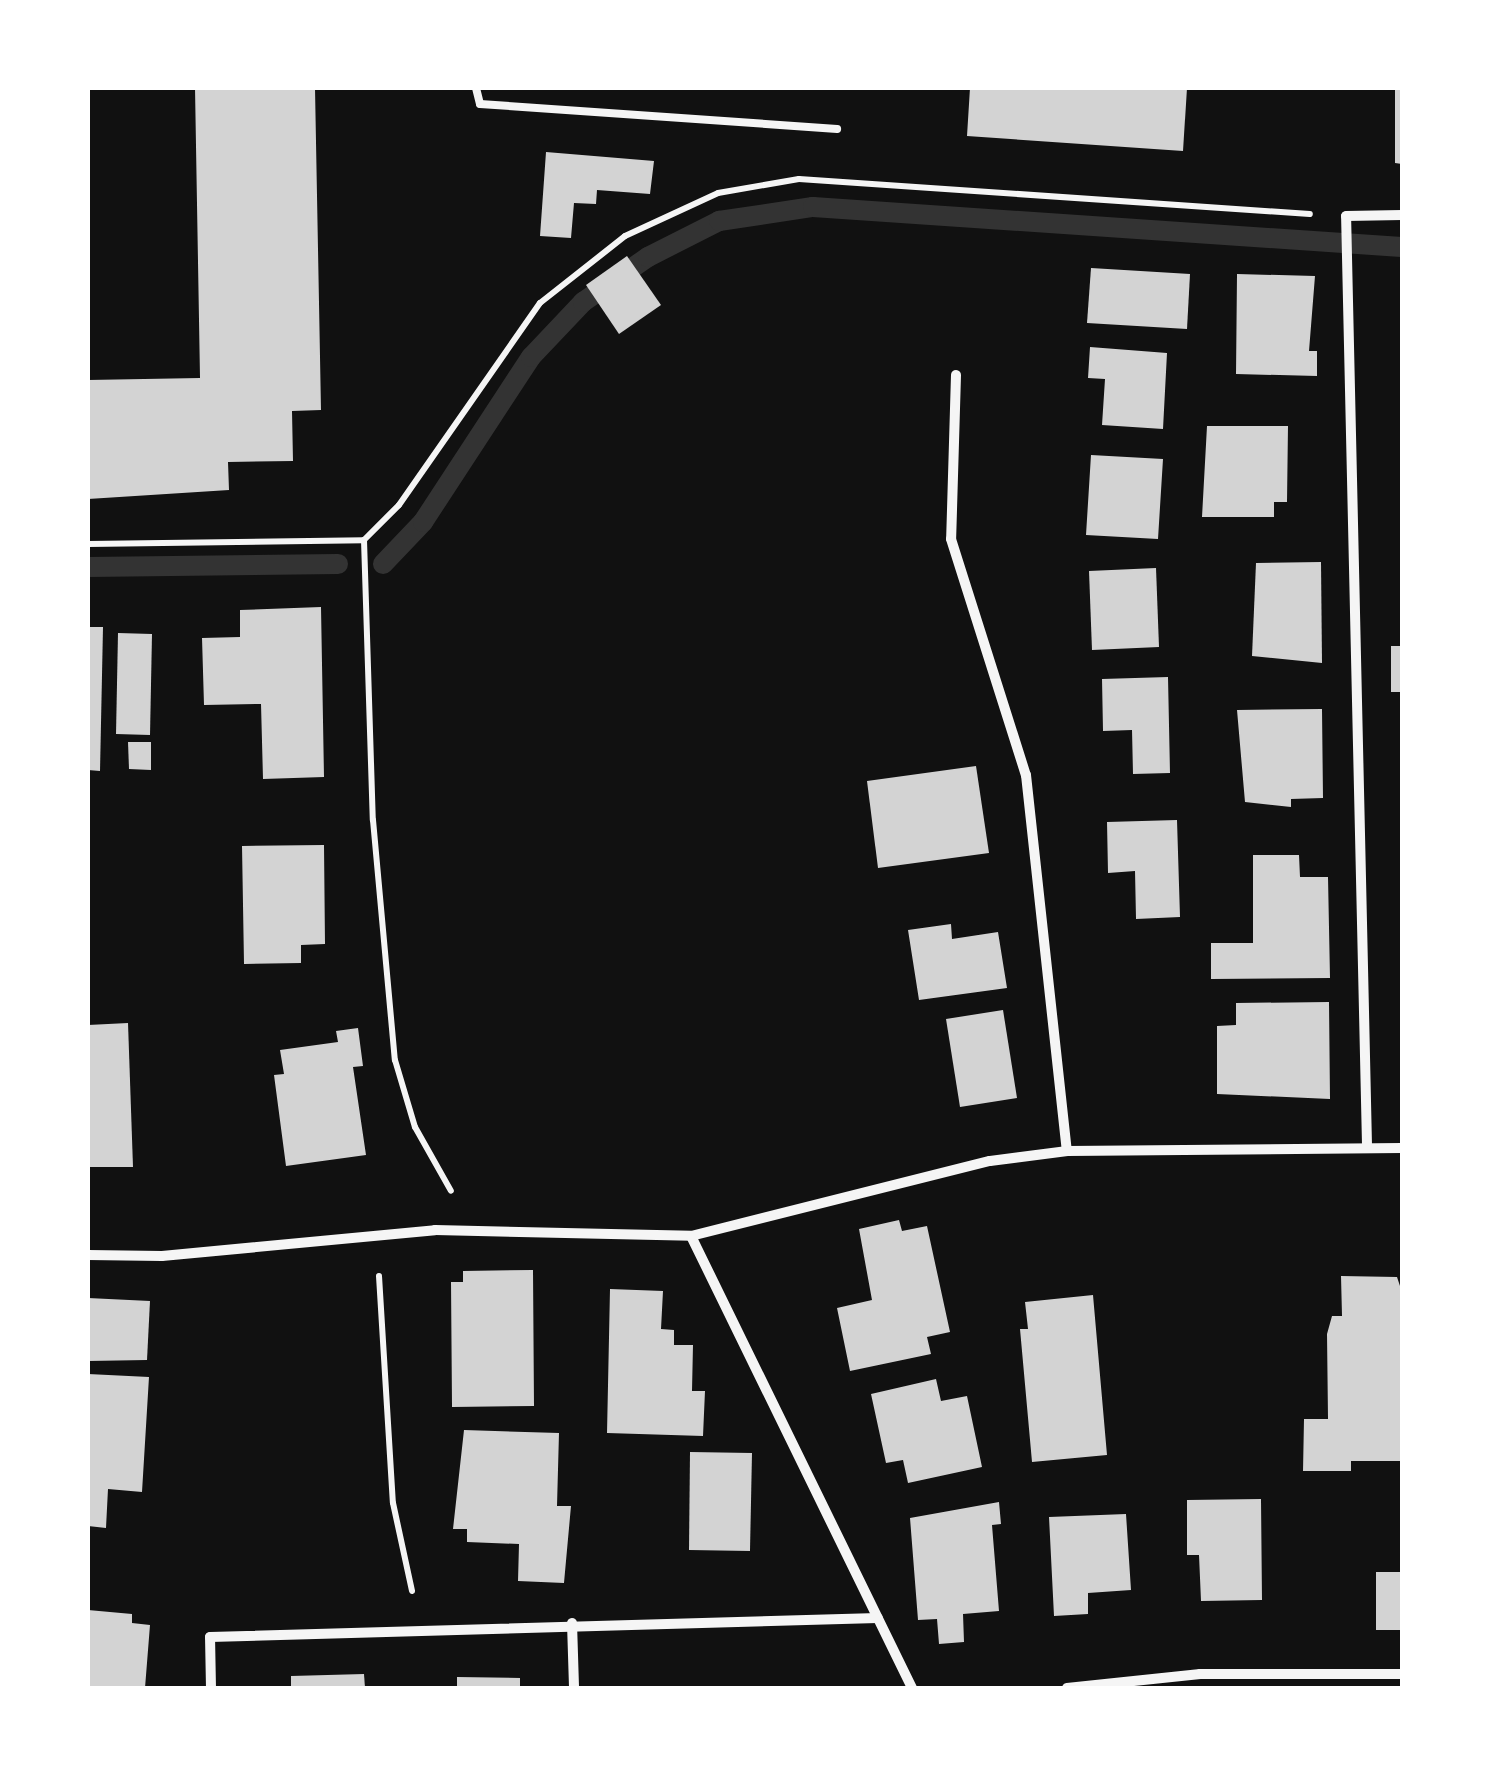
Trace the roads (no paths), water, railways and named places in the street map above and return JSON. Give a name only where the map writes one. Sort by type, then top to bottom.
[{"type":"street","points":[[1367,1146],[1346,219],[1402,215]]},
{"type":"street","points":[[956,376],[951,539],[1026,775],[1067,1151]]},
{"type":"street","points":[[88,1255],[162,1256],[473,1230],[691,1236],[972,1165],[1067,1151],[1402,1148]]},
{"type":"street","points":[[691,1236],[912,1688]]},
{"type":"street","points":[[212,1688],[210,1637],[572,1623],[878,1618]]},
{"type":"street","points":[[572,1623],[574,1688]]},
{"type":"street","points":[[1067,1688],[1200,1674],[1402,1674]]},
{"type":"lane","points":[[476,88],[480,104],[836,129]]},
{"type":"waterway","points":[[383,564],[423,522],[531,357],[583,302],[648,257],[719,221],[813,207],[1402,247]]},
{"type":"waterway","points":[[88,567],[338,564]]}]
